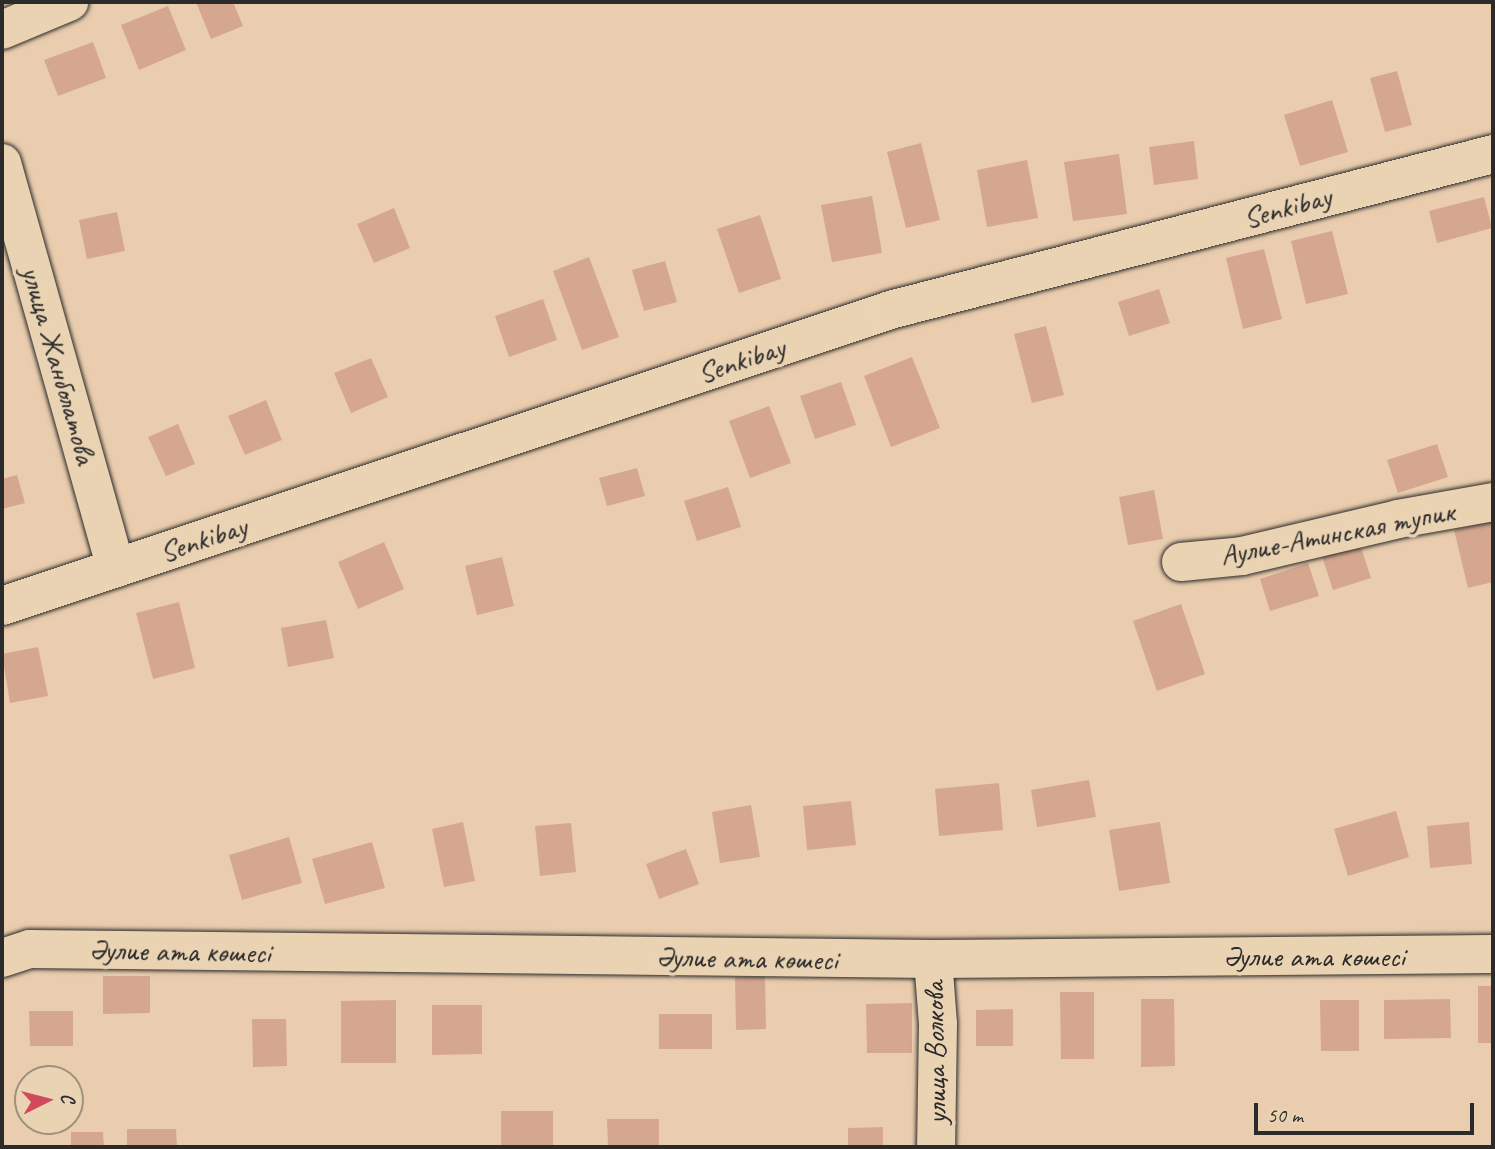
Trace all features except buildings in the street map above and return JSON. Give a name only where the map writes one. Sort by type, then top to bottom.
[{"type":"street","points":[[2,30],[69,2]]},
{"type":"street","name":"Senkibay","points":[[2,606],[890,310],[1493,154]]},
{"type":"street","name":"улица Жанболатова","points":[[2,163],[116,568]]},
{"type":"street","name":"Аулие-Атинская тупик","points":[[1181,562],[1242,556],[1398,519],[1493,502]]},
{"type":"street","name":"Әулие ата көшесі","points":[[2,958],[30,949],[933,959],[1493,954]]},
{"type":"street","name":"улица Волкова","points":[[933,959],[938,1024],[936,1147]]}]
